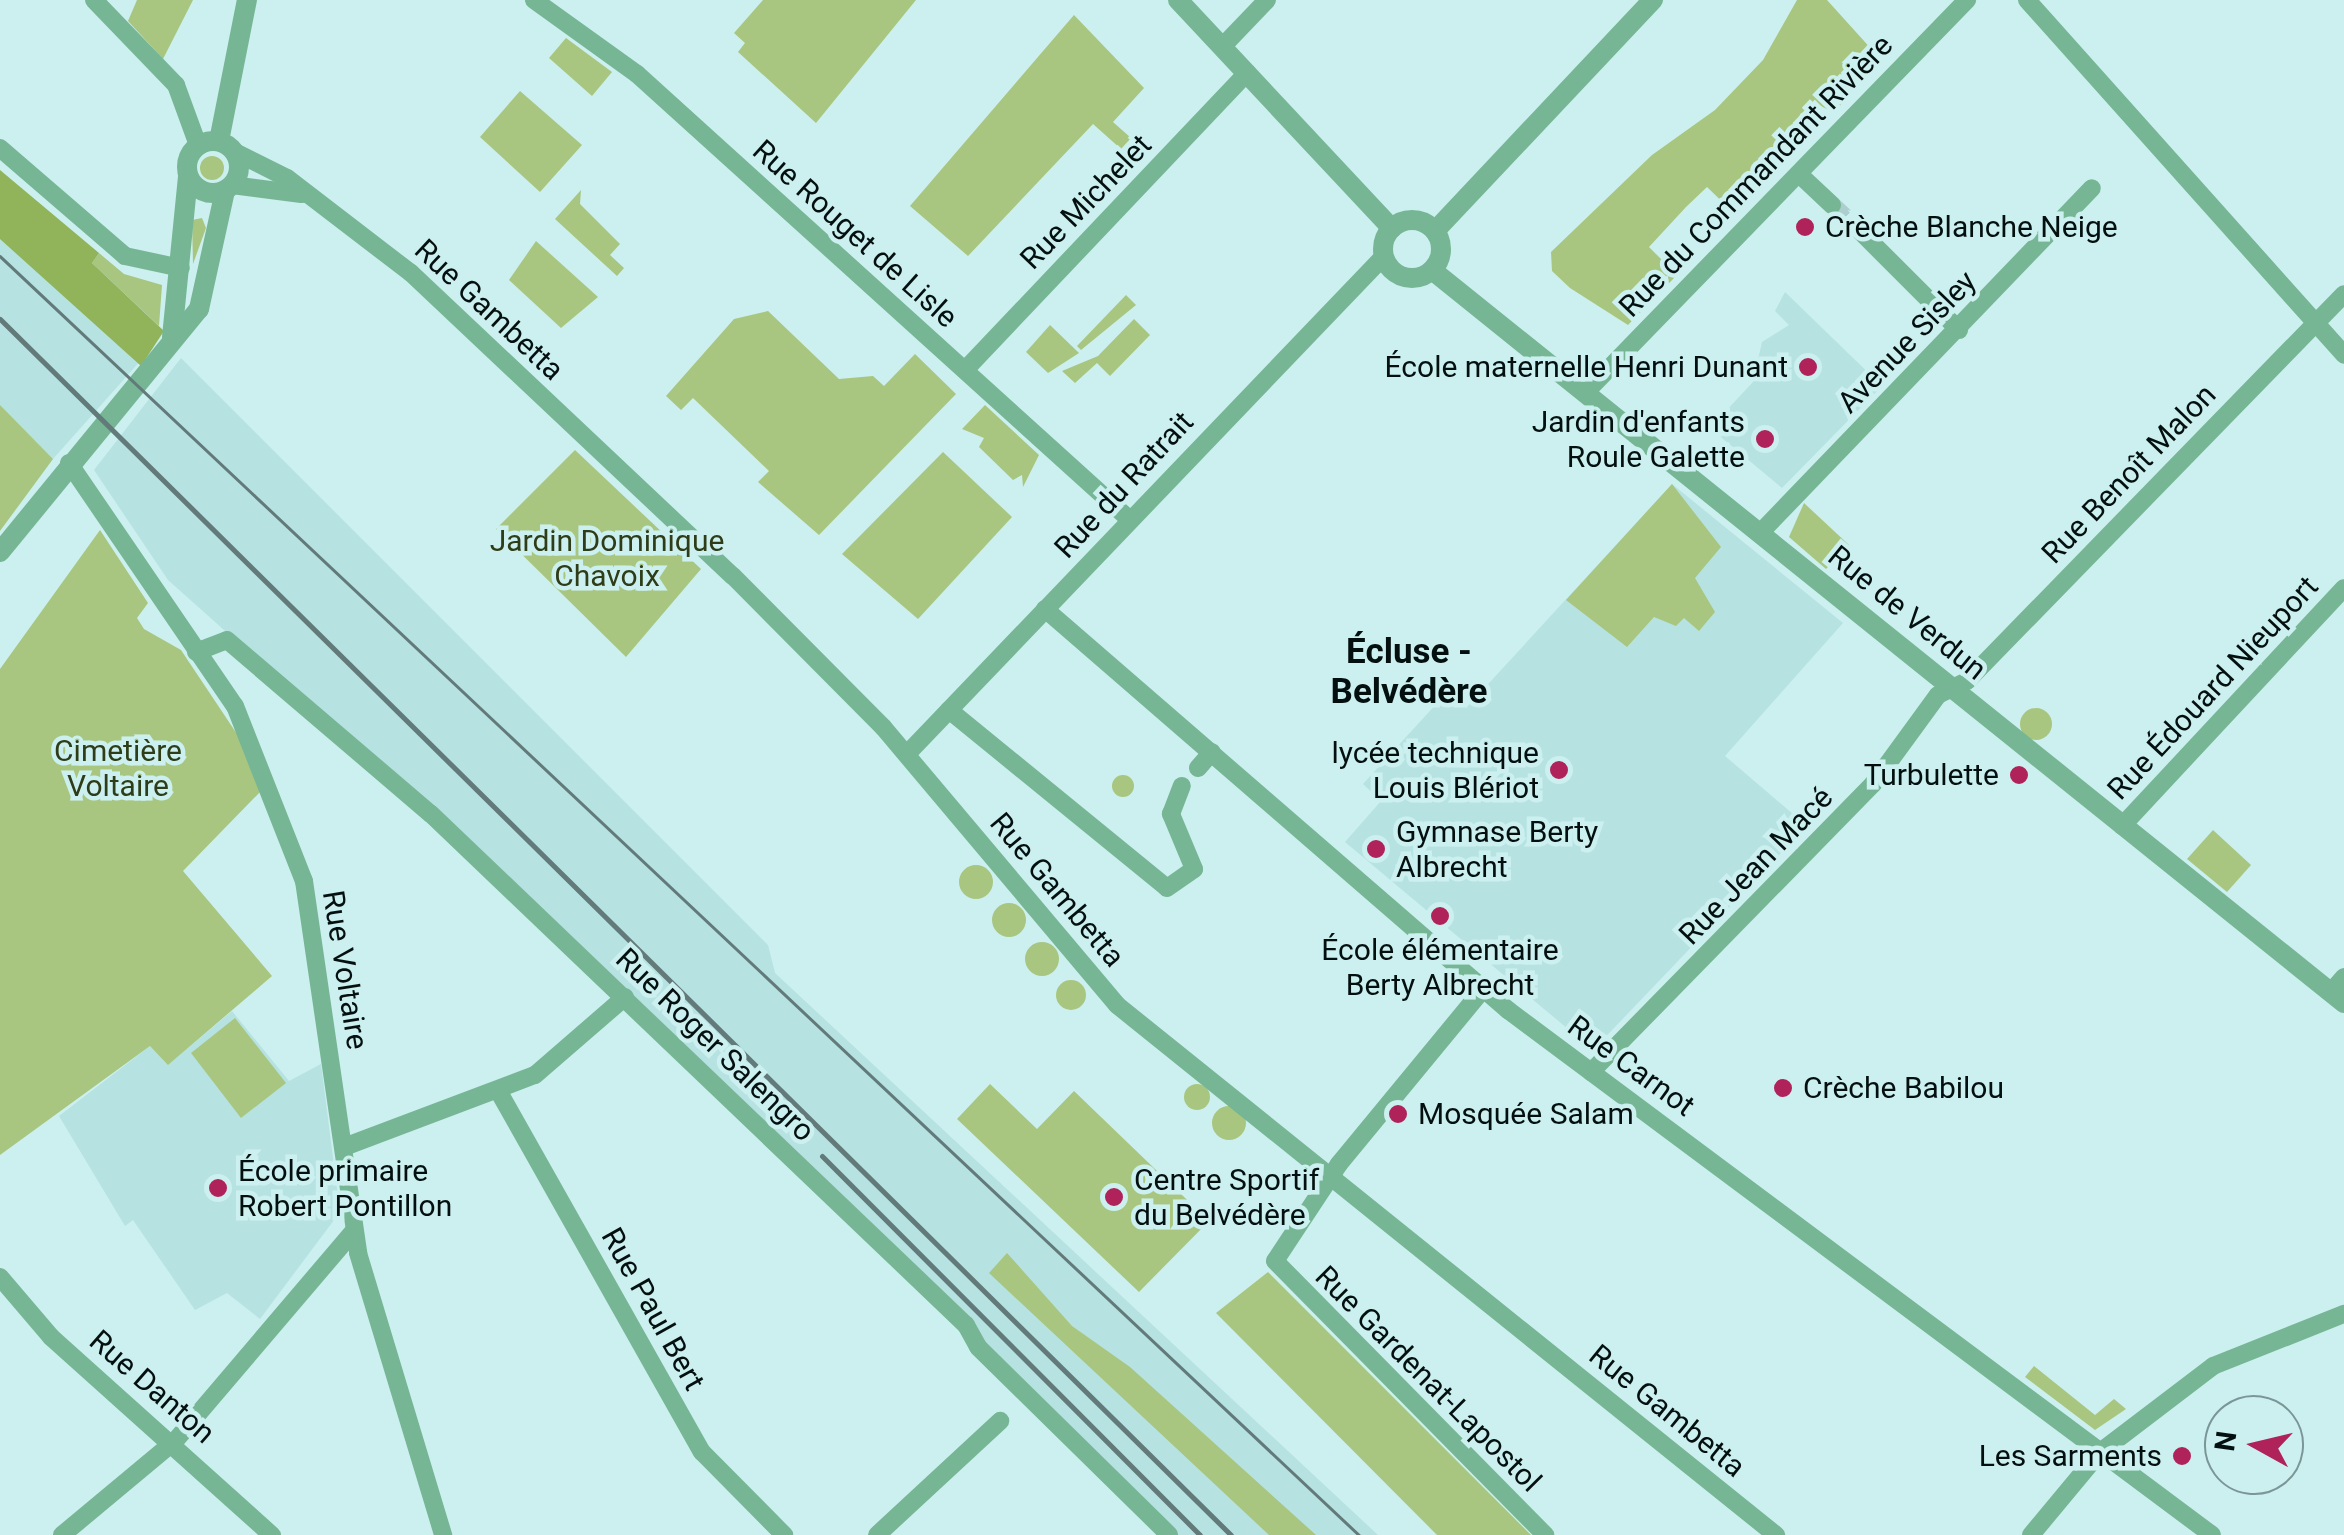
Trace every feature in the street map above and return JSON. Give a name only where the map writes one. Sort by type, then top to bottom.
[{"type":"street","points":[[0,552],[68,463],[164,358],[200,309],[228,188],[217,146],[176,85],[94,0]]},
{"type":"street","points":[[164,358],[182,268],[188,178],[217,146],[247,0]]},
{"type":"street","name":"Rue Rouget de Lisle","points":[[534,0],[637,74],[1129,519]]},
{"type":"street","points":[[1178,0],[1392,228]]},
{"type":"street","points":[[1222,47],[1266,0]]},
{"type":"street","points":[[1435,231],[1653,0]]},
{"type":"street","name":"Rue du Commandant Rivière","points":[[1586,392],[1966,0]]},
{"type":"street","points":[[2027,0],[2344,355]]},
{"type":"street","name":"Rue Michelet","points":[[965,370],[1247,73]]},
{"type":"street","name":"Rue Gambetta","points":[[217,146],[348,222],[733,576],[907,754],[1117,1005],[1332,1174],[1776,1535]]},
{"type":"street","points":[[0,148],[125,256],[182,268]]},
{"type":"street","points":[[1800,175],[1832,205]]},
{"type":"street","points":[[188,178],[208,193],[228,188]]},
{"type":"street","name":"Rue Gambetta","points":[[228,188],[298,193],[348,222]]},
{"type":"street","name":"Avenue Sisley","points":[[1761,532],[2092,188]]},
{"type":"street","points":[[1392,228],[1416,221],[1435,231],[1441,250],[1432,270]]},
{"type":"street","points":[[1384,256],[1392,228]]},
{"type":"street","points":[[1858,229],[1958,330]]},
{"type":"street","name":"Rue de Verdun","points":[[1384,256],[1404,277],[1432,270],[2122,826],[2340,991]]},
{"type":"street","name":"Rue du Ratrait","points":[[907,754],[1384,256]]},
{"type":"street","name":"Rue Benoît Malon","points":[[1952,688],[2344,294]]},
{"type":"street","name":"Rue Voltaire","points":[[68,463],[252,738],[304,881],[354,1230],[443,1535]]},
{"type":"street","name":"Rue Édouard Nieuport","points":[[2122,826],[2344,588]]},
{"type":"street","name":"Rue Carnot","points":[[1045,609],[1484,988],[2212,1535]]},
{"type":"street","name":"Rue Roger Salengro","points":[[196,652],[227,640],[625,996],[1169,1535]]},
{"type":"street","name":"Rue Jean Macé","points":[[1592,1072],[1873,784],[1952,688]]},
{"type":"street","points":[[949,710],[1166,888],[1194,869],[1171,814],[1182,786]]},
{"type":"street","points":[[1198,768],[1212,752]]},
{"type":"street","points":[[1332,1174],[1484,988]]},
{"type":"street","points":[[344,1147],[499,1092],[554,1064],[625,996]]},
{"type":"street","name":"Rue Paul Bert","points":[[499,1092],[702,1452],[784,1535]]},
{"type":"street","name":"Rue Gardenat-Lapostol","points":[[1332,1174],[1274,1261],[1545,1535]]},
{"type":"street","points":[[62,1535],[174,1441],[354,1230]]},
{"type":"street","name":"Rue Danton","points":[[0,1278],[51,1336],[174,1441],[272,1535]]},
{"type":"street","points":[[2031,1535],[2099,1453],[2214,1366],[2344,1314]]},
{"type":"street","points":[[876,1535],[1000,1421]]},
{"type":"shaded area","points":[[0,174],[142,359],[53,459],[0,406]]},
{"type":"shaded area","name":"École maternelle Henri Dunant","points":[[1785,292],[1882,386],[1782,488],[1710,428],[1753,382],[1762,342],[1789,325],[1775,311]]},
{"type":"shaded area","points":[[181,358],[768,945],[775,973],[1378,1535],[1178,1535],[646,1007],[168,580],[94,470]]},
{"type":"shaded area","name":"lycée technique Louis Blériot","points":[[1672,484],[1843,623],[1725,756],[1807,826],[1593,1050],[1345,842],[1381,801],[1363,784],[1450,689],[1468,706]]},
{"type":"shaded area","name":"École primaire Robert Pontillon","points":[[232,1011],[289,1081],[321,1064],[340,1212],[260,1319],[227,1293],[195,1310],[133,1220],[125,1226],[59,1116],[150,1046],[169,1064]]},
{"type":"green space","points":[[137,0],[193,0],[163,59],[128,21]]},
{"type":"green space","points":[[763,0],[916,0],[816,123],[738,52],[745,43],[734,33]]},
{"type":"green space","points":[[1797,0],[1827,0],[1883,62],[1834,112],[1818,105],[1800,114],[1807,122],[1796,133],[1805,142],[1736,215],[1707,187],[1686,207],[1649,247],[1677,275],[1628,325],[1570,288],[1552,271],[1551,252],[1652,155],[1715,110],[1763,60]]},
{"type":"green space","points":[[1074,15],[1144,88],[1113,122],[1131,138],[1121,149],[1093,124],[968,256],[910,206]]},
{"type":"green space","points":[[566,38],[612,72],[592,96],[549,58]]},
{"type":"green space","points":[[520,91],[582,145],[540,192],[480,137]]},
{"type":"green space","points":[[212,156],[224,168],[212,180],[200,168]]},
{"type":"green space","points":[[0,170],[99,253],[92,263],[164,331],[141,366],[0,239]]},
{"type":"green space","points":[[581,190],[580,204],[620,244],[610,255],[624,268],[617,276],[555,219]]},
{"type":"green space","points":[[202,218],[206,228],[193,264],[192,220]]},
{"type":"green space","points":[[536,241],[598,297],[561,328],[509,280]]},
{"type":"green space","points":[[99,253],[124,274],[162,285],[159,326],[92,263]]},
{"type":"green space","points":[[1126,295],[1136,305],[1081,350],[1077,346]]},
{"type":"green space","points":[[768,311],[839,379],[873,376],[884,386],[915,354],[956,394],[819,535],[758,482],[769,471],[693,398],[681,410],[666,396],[734,319]]},
{"type":"green space","points":[[1134,319],[1150,335],[1110,376],[1097,363],[1075,383],[1062,371],[1098,356]]},
{"type":"green space","points":[[1050,325],[1079,353],[1048,373],[1026,352]]},
{"type":"green space","points":[[0,405],[53,459],[0,531]]},
{"type":"green space","points":[[985,405],[1039,455],[1023,487],[1022,475],[1013,480],[979,447],[984,438],[962,429]]},
{"type":"green space","name":"Jardin Dominique Chavoix","points":[[575,450],[701,569],[626,657],[496,529]]},
{"type":"green space","points":[[943,452],[1012,517],[918,619],[842,554]]},
{"type":"green space","points":[[1672,484],[1721,547],[1695,578],[1715,612],[1699,631],[1684,618],[1676,626],[1654,617],[1627,647],[1566,600]]},
{"type":"green space","points":[[1804,503],[1849,545],[1826,569],[1789,537]]},
{"type":"green space","name":"Cimetière Voltaire","points":[[100,530],[148,603],[137,618],[144,629],[181,650],[241,740],[260,792],[183,871],[272,976],[168,1065],[150,1046],[0,1155],[0,669]]},
{"type":"green space","points":[[2036,708],[2047,713],[2052,724],[2047,735],[2036,740],[2025,735],[2020,724],[2025,713]]},
{"type":"green space","points":[[1123,775],[1131,778],[1131,794],[1123,797],[1115,794],[1112,786],[1115,778]]},
{"type":"green space","points":[[2213,830],[2251,865],[2227,892],[2187,859]]},
{"type":"green space","points":[[976,865],[988,870],[993,882],[988,894],[976,899],[964,894],[959,882],[964,870]]},
{"type":"green space","points":[[1009,903],[1021,908],[1026,920],[1021,932],[1009,937],[997,932],[992,920],[997,908]]},
{"type":"green space","points":[[1042,942],[1054,947],[1059,959],[1054,971],[1042,976],[1030,971],[1025,959],[1030,947]]},
{"type":"green space","points":[[1071,980],[1082,984],[1086,995],[1082,1006],[1071,1010],[1060,1006],[1056,995],[1060,984]]},
{"type":"green space","points":[[235,1018],[286,1083],[241,1118],[191,1053]]},
{"type":"green space","name":"Centre Sportif du Belvédère","points":[[990,1084],[1037,1129],[1074,1091],[1209,1221],[1139,1292],[957,1119]]},
{"type":"green space","points":[[1197,1084],[1206,1088],[1210,1097],[1206,1106],[1197,1110],[1188,1106],[1184,1097],[1188,1088]]},
{"type":"green space","points":[[1229,1106],[1241,1111],[1246,1123],[1241,1135],[1229,1140],[1217,1135],[1212,1123],[1217,1111]]},
{"type":"green space","points":[[1007,1253],[1072,1326],[1130,1367],[1316,1535],[1269,1535],[989,1273]]},
{"type":"green space","points":[[1268,1272],[1531,1535],[1437,1535],[1216,1313]]},
{"type":"green space","points":[[2034,1366],[2095,1415],[2114,1399],[2126,1409],[2095,1430],[2025,1377]]},
{"type":"tunnel","points":[[1832,205],[1858,229]]},
{"type":"tram line","points":[[0,256],[1359,1535]]},
{"type":"railway","points":[[0,319],[1231,1535]]},
{"type":"railway","points":[[822,1156],[1200,1535]]},
{"type":"place","name":"Crèche Blanche Neige","points":[[1805,227]]},
{"type":"place","name":"École maternelle Henri Dunant","points":[[1808,367]]},
{"type":"place","name":"Jardin d'enfants Roule Galette","points":[[1765,439]]},
{"type":"place","name":"lycée technique Louis Blériot","points":[[1559,770]]},
{"type":"place","name":"Turbulette","points":[[2019,775]]},
{"type":"place","name":"Gymnase Berty Albrecht","points":[[1376,849]]},
{"type":"place","name":"École élémentaire Berty Albrecht","points":[[1440,916]]},
{"type":"place","name":"Crèche Babilou","points":[[1783,1088]]},
{"type":"place","name":"Mosquée Salam","points":[[1398,1114]]},
{"type":"place","name":"École primaire Robert Pontillon","points":[[218,1188]]},
{"type":"place","name":"Centre Sportif du Belvédère","points":[[1114,1197]]},
{"type":"place","name":"Les Sarments","points":[[2182,1456]]},
{"type":"district","name":"Écluse - Belvédère","points":[[1409,672]]}]
